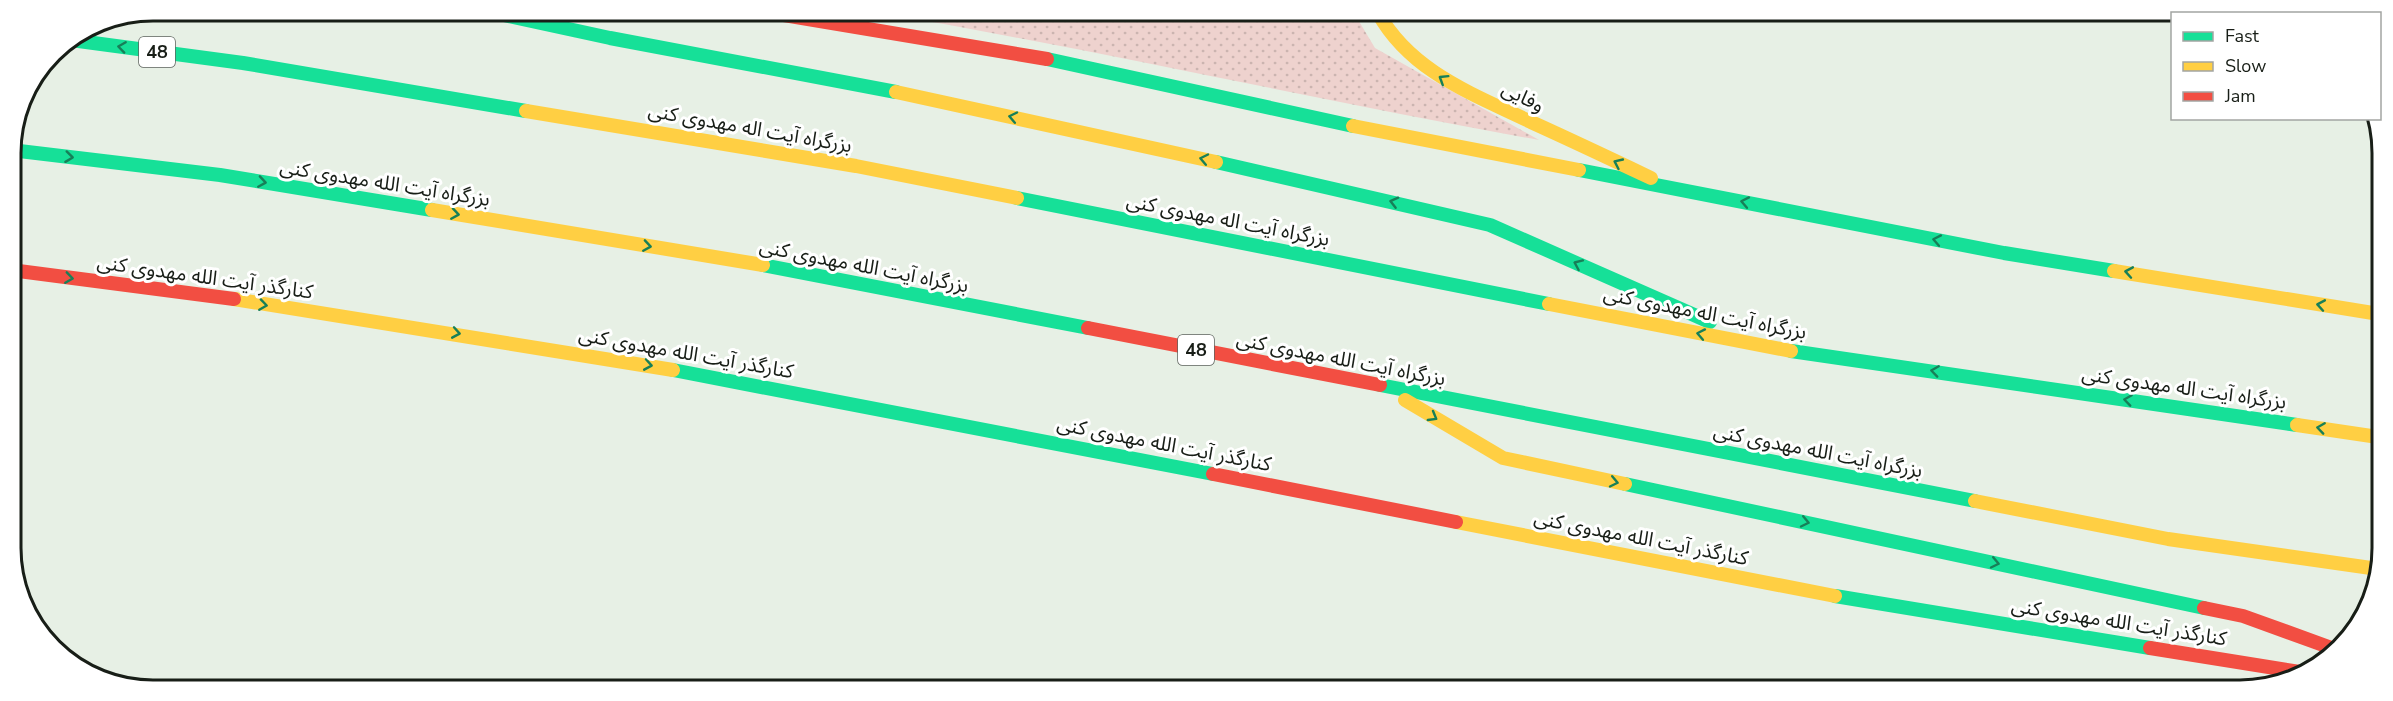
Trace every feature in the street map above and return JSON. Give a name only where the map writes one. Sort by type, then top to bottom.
[{"type":"main road","points":[[532,21],[609,38],[916,96],[1351,191],[1490,225],[1766,347]]},
{"type":"main road","points":[[820,21],[1037,57],[1353,126],[2004,253],[2372,313]]},
{"type":"main road","name":"وفایی","points":[[1383,21],[1397,42],[1420,65],[1451,84],[1671,188]]},
{"type":"main road","name":"بزرگراه آیت اله مهدوی کنی","points":[[82,42],[243,63],[856,166],[1766,347],[2372,436]]},
{"type":"main road","name":"بزرگراه آیت الله مهدوی کنی","points":[[21,151],[220,175],[780,268],[2168,539],[2370,568]]},
{"type":"main road","name":"کنارگذر آیت الله مهدوی کنی","points":[[21,271],[420,327],[763,385],[1837,596],[2290,670]]},
{"type":"main road","points":[[1382,387],[1503,458],[2243,616],[2327,647]]},
{"type":"shaded area","points":[[925,21],[1359,21],[1375,48],[1539,140],[1042,42]]},
{"type":"traffic: fast","points":[[532,21],[896,92]]},
{"type":"traffic: fast","points":[[83,42],[243,63],[526,111]]},
{"type":"traffic: fast","points":[[1047,59],[1353,126]]},
{"type":"traffic: fast","points":[[21,151],[220,175],[432,210]]},
{"type":"traffic: fast","points":[[1216,162],[1490,225],[1710,322]]},
{"type":"traffic: fast","points":[[1579,170],[2004,253],[2114,271]]},
{"type":"traffic: fast","points":[[1017,198],[1549,304]]},
{"type":"traffic: fast","points":[[763,265],[1088,328]]},
{"type":"traffic: fast","points":[[1791,351],[2297,425]]},
{"type":"traffic: fast","points":[[673,370],[1213,474]]},
{"type":"traffic: fast","points":[[1380,385],[1975,501]]},
{"type":"traffic: fast","points":[[1625,484],[2204,608]]},
{"type":"traffic: fast","points":[[1835,596],[2150,648]]},
{"type":"traffic: slow","points":[[1384,21],[1408,51],[1445,79],[1651,178]]},
{"type":"traffic: slow","points":[[896,92],[1216,162]]},
{"type":"traffic: slow","points":[[526,111],[856,166],[1017,198]]},
{"type":"traffic: slow","points":[[1353,126],[1579,170]]},
{"type":"traffic: slow","points":[[432,210],[763,265]]},
{"type":"traffic: slow","points":[[2114,271],[2372,313]]},
{"type":"traffic: slow","points":[[234,299],[673,370]]},
{"type":"traffic: slow","points":[[1549,304],[1791,351]]},
{"type":"traffic: slow","points":[[1405,400],[1503,458],[1625,484]]},
{"type":"traffic: slow","points":[[2297,425],[2372,436]]},
{"type":"traffic: slow","points":[[1975,501],[2168,539],[2370,568]]},
{"type":"traffic: slow","points":[[1456,522],[1835,596]]},
{"type":"traffic: jam","points":[[820,21],[1047,59]]},
{"type":"traffic: jam","points":[[21,271],[234,299]]},
{"type":"traffic: jam","points":[[1088,328],[1380,385]]},
{"type":"traffic: jam","points":[[1213,474],[1456,522]]},
{"type":"traffic: jam","points":[[2204,608],[2243,616],[2327,647]]},
{"type":"traffic: jam","points":[[2150,648],[2290,670]]}]
